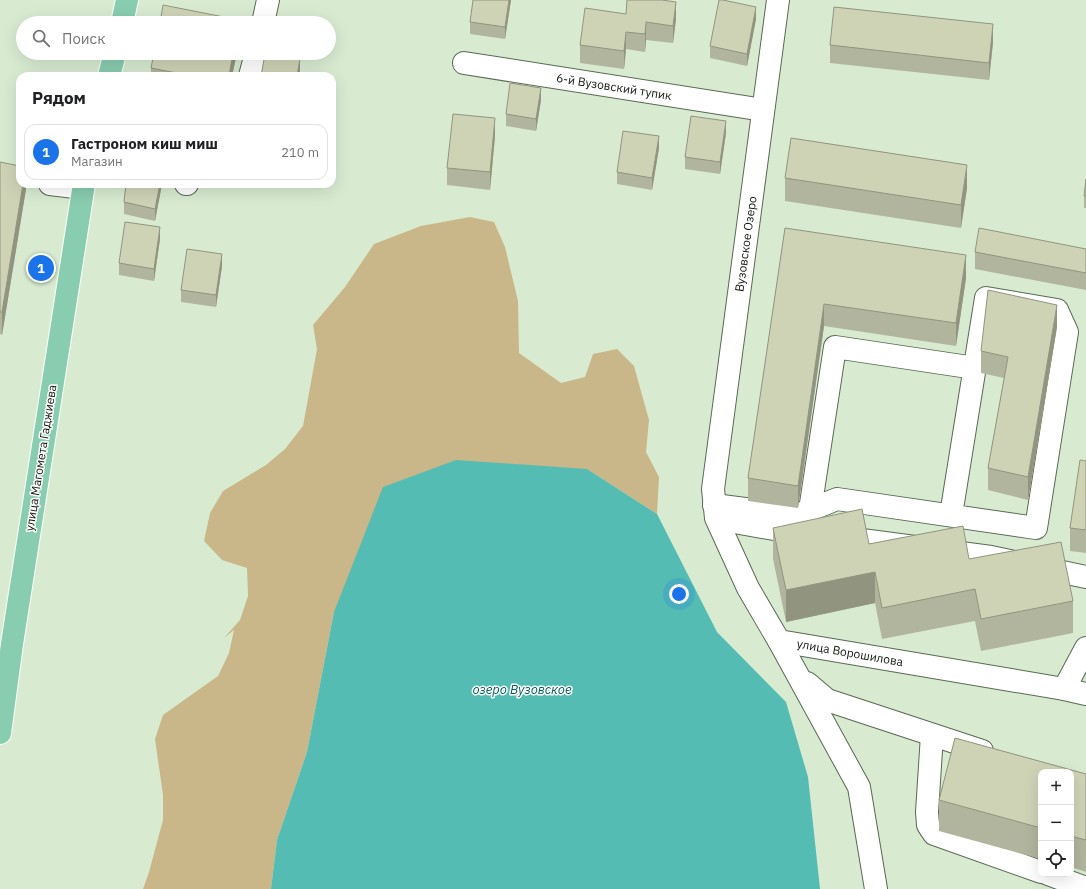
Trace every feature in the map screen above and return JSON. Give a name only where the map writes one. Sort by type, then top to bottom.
[{"type":"main road","points":[[118,16],[121,0]]},
{"type":"main road","points":[[124,16],[127,0]]},
{"type":"main road","points":[[105,72],[107,60]]},
{"type":"main road","points":[[110,72],[112,60]]},
{"type":"main road","name":"улица Магомета Гаджиева","points":[[0,690],[6,644],[81,188]]},
{"type":"main road","name":"улица Магомета Гаджиева","points":[[0,732],[6,644]]},
{"type":"street","points":[[265,16],[268,0]]},
{"type":"street","name":"Вузовское Озеро","points":[[714,504],[778,0]]},
{"type":"street","points":[[251,72],[254,60]]},
{"type":"street","name":"6-й Вузовский тупик","points":[[464,63],[764,110]]},
{"type":"street","points":[[714,504],[785,514],[800,514],[837,499],[1036,528],[1067,332],[1057,310],[986,298],[951,515]]},
{"type":"street","points":[[810,510],[835,347],[975,368]]},
{"type":"street","points":[[714,504],[785,531],[864,539],[991,557],[1086,577]]},
{"type":"street","points":[[714,504],[748,588],[800,677],[859,787],[876,889]]},
{"type":"street","name":"улица Ворошилова","points":[[779,641],[1086,694]]},
{"type":"street","points":[[1064,689],[1086,648]]},
{"type":"street","points":[[800,677],[827,700],[1002,757]]},
{"type":"street","points":[[932,735],[927,812],[928,825],[934,834],[1038,871]]},
{"type":"street","points":[[1056,877],[1086,888]]},
{"type":"shaded area","points":[[470,217],[494,222],[505,247],[518,301],[519,353],[561,383],[585,377],[593,354],[617,349],[634,366],[649,420],[646,452],[659,477],[657,514],[587,469],[334,612],[307,752],[277,840],[271,889],[143,889],[163,820],[163,795],[155,739],[163,715],[218,676],[229,653],[234,630],[224,638],[240,620],[248,596],[247,568],[222,560],[204,541],[210,513],[223,491],[266,465],[285,449],[303,426],[317,349],[313,325],[345,287],[374,244],[421,226]]},
{"type":"water","name":"озеро Вузовское","points":[[456,460],[587,469],[657,514],[717,632],[786,702],[808,777],[820,889],[271,889],[277,840],[307,752],[334,612],[383,487]]},
{"type":"building","points":[[473,0],[509,0],[505,27],[470,22]]},
{"type":"building","points":[[627,0],[662,0],[676,2],[673,26],[646,22],[645,34],[626,32],[624,51],[580,45],[585,8],[626,14]]},
{"type":"building","points":[[719,0],[756,7],[747,54],[710,46]]},
{"type":"building","points":[[163,5],[219,16],[161,16]]},
{"type":"building","points":[[834,7],[993,24],[989,63],[830,45]]},
{"type":"building","points":[[153,60],[232,60],[230,72],[172,72],[151,68]]},
{"type":"building","points":[[264,60],[300,60],[298,72],[262,72]]},
{"type":"building","points":[[510,83],[541,88],[536,119],[506,114]]},
{"type":"building","points":[[453,114],[495,118],[490,172],[447,168]]},
{"type":"building","points":[[691,116],[726,121],[720,162],[685,157]]},
{"type":"building","points":[[623,131],[659,136],[652,178],[617,172]]},
{"type":"building","points":[[791,138],[967,165],[961,205],[785,178]]},
{"type":"building","points":[[0,162],[16,165],[16,188],[22,188],[2,312],[0,312]]},
{"type":"building","points":[[1086,179],[1086,196],[1084,196]]},
{"type":"building","points":[[126,188],[159,188],[155,209],[124,202]]},
{"type":"building","points":[[125,222],[160,227],[154,269],[119,263]]},
{"type":"building","points":[[785,228],[966,255],[956,323],[824,304],[798,486],[748,478]]},
{"type":"building","points":[[979,228],[1086,249],[1086,273],[975,252]]},
{"type":"building","points":[[187,249],[222,254],[216,295],[181,290]]},
{"type":"building","points":[[988,290],[1057,305],[1028,477],[988,468],[1008,357],[981,351]]},
{"type":"building","points":[[1080,460],[1086,461],[1086,530],[1070,528]]},
{"type":"building","points":[[862,509],[869,544],[963,526],[969,559],[1061,542],[1073,601],[981,619],[975,589],[882,608],[875,572],[786,590],[773,528]]},
{"type":"building","points":[[955,738],[1068,769],[1038,769],[1038,827],[939,800]]},
{"type":"building","points":[[1074,771],[1086,774],[1086,840],[1074,837]]},
{"type":"place","name":"Гастроном киш миш","points":[[41,268]]}]
